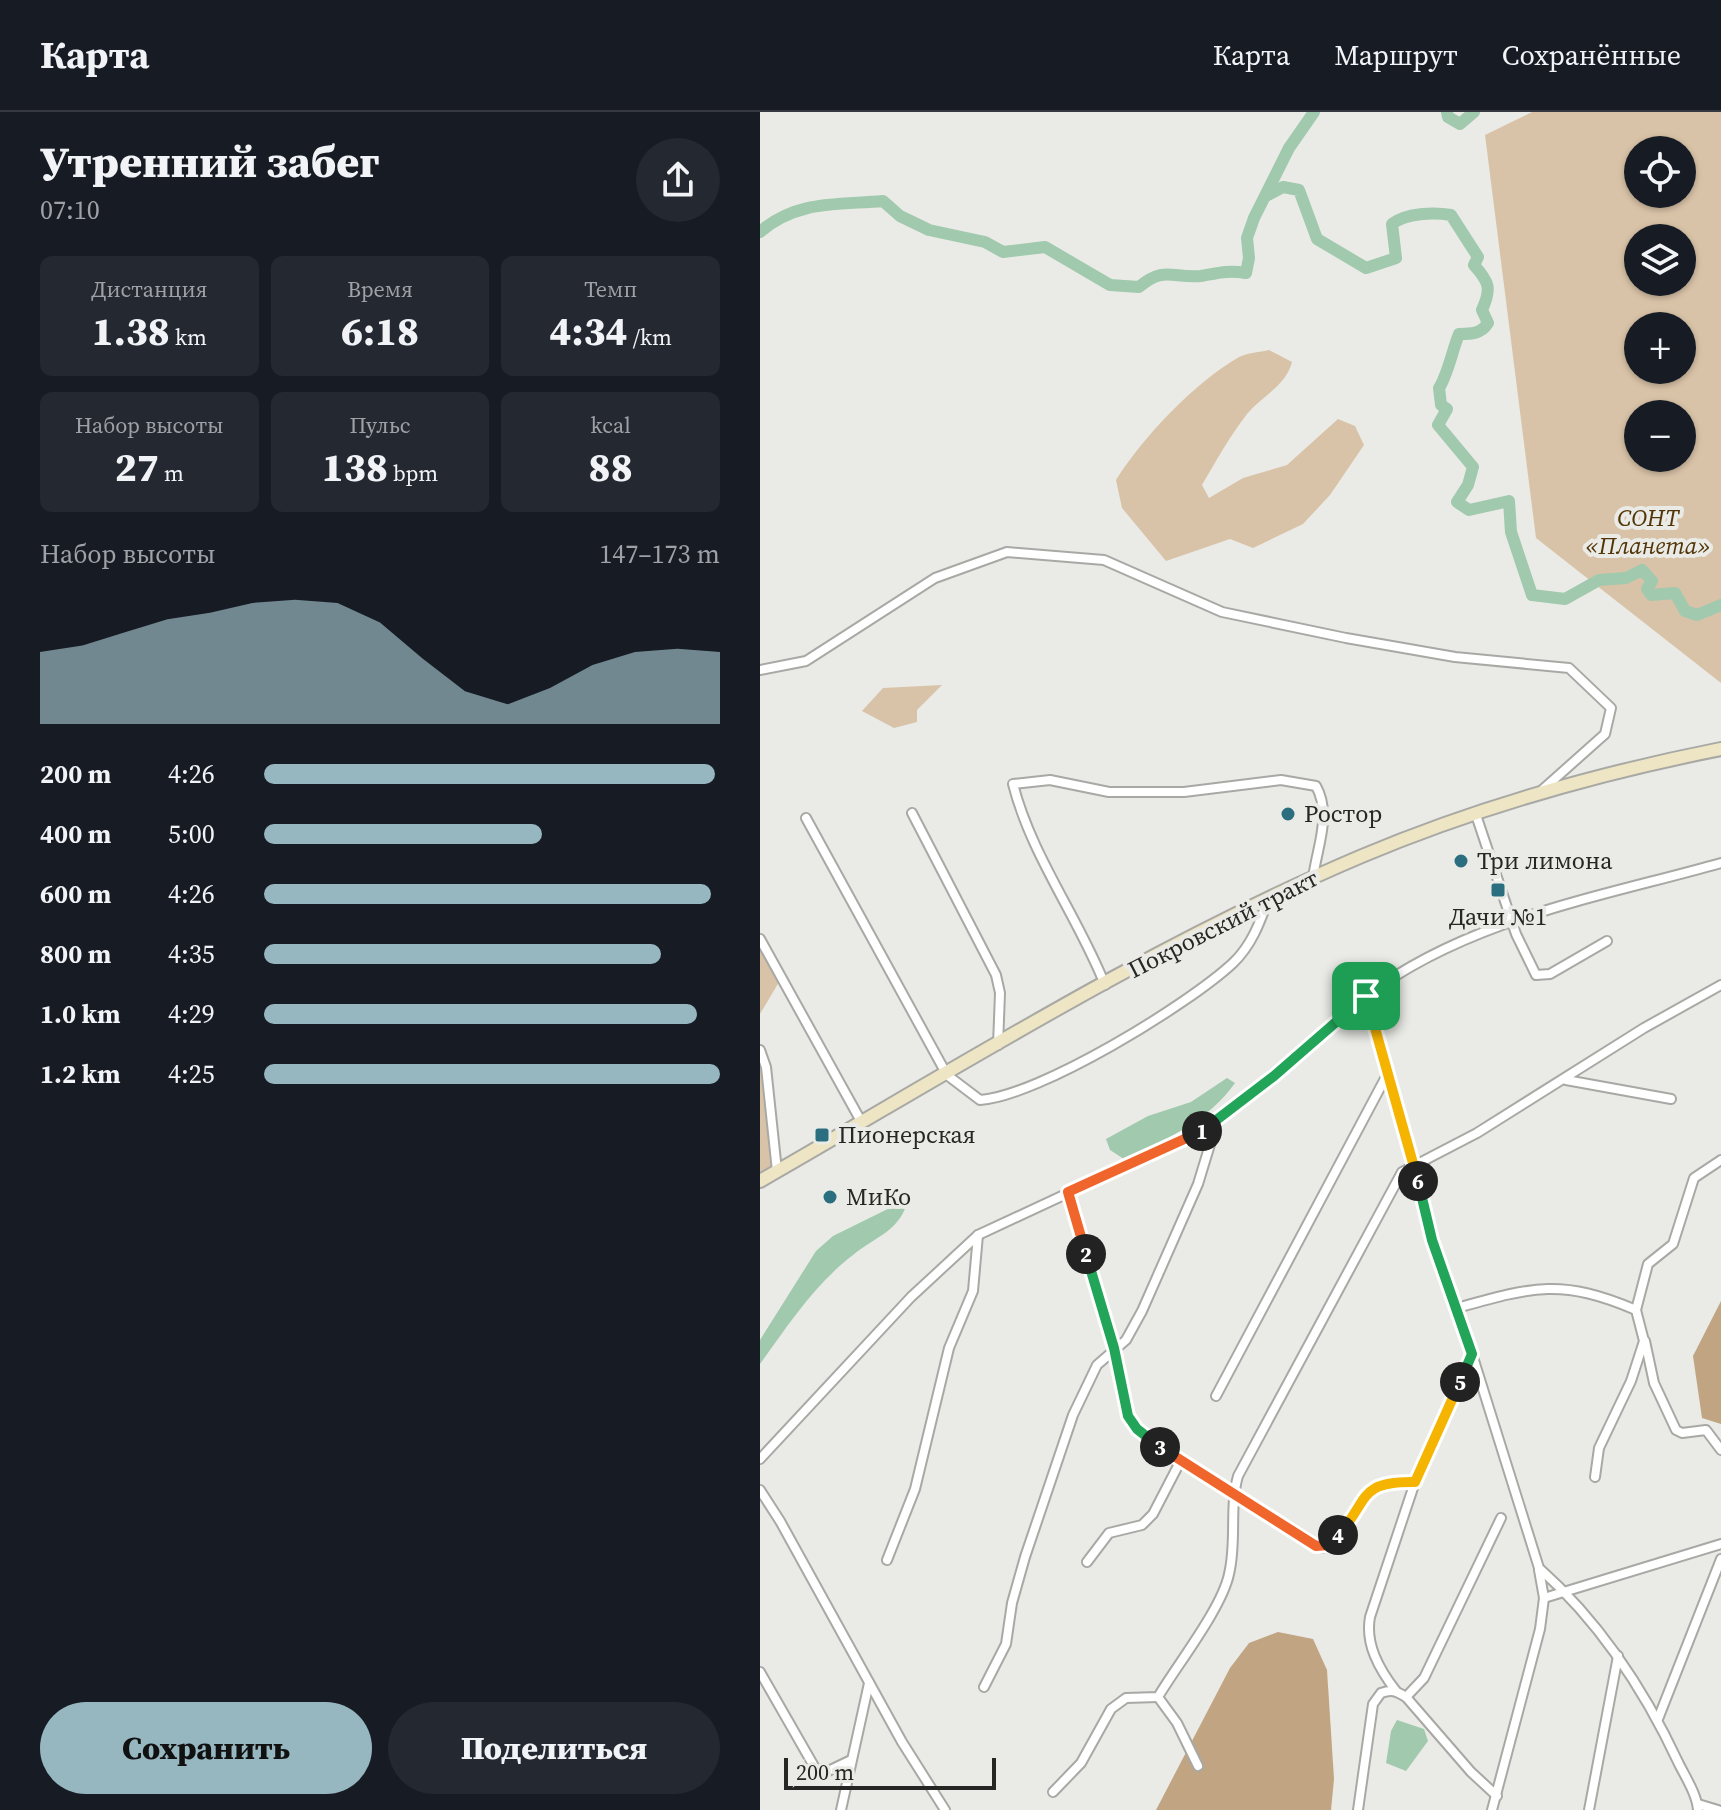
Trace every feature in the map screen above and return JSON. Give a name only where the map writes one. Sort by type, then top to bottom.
[{"type":"main road","name":"Покровский тракт","points":[[760,1181],[1105,985],[1268,898],[1405,839],[1476,815],[1721,749]]},
{"type":"street","points":[[760,670],[806,661],[935,578],[1007,552],[1104,560],[1222,612],[1455,657],[1569,668],[1611,708],[1605,734],[1535,797]]},
{"type":"street","points":[[1105,985],[1087,941],[1022,818],[1013,784],[1050,780],[1109,792],[1184,792],[1281,780],[1316,786],[1323,799],[1323,832],[1313,878]]},
{"type":"street","points":[[912,813],[996,975],[1000,993],[998,1046]]},
{"type":"street","points":[[1476,815],[1530,968],[1542,977],[1607,941]]},
{"type":"street","points":[[806,818],[947,1075],[980,1100],[1002,1099],[1037,1084],[1117,1041],[1196,992],[1234,962],[1256,932],[1268,898]]},
{"type":"street","points":[[760,1459],[922,1286],[978,1235],[1212,1126],[1366,996],[1418,960],[1512,921],[1721,863]]},
{"type":"street","points":[[760,939],[862,1123]]},
{"type":"street","points":[[1158,1697],[1227,1583],[1233,1541],[1233,1493],[1238,1476],[1397,1179],[1415,1165],[1565,1080],[1644,1028],[1721,985]]},
{"type":"street","points":[[1366,996],[1415,1165],[1429,1231],[1472,1354],[1539,1568],[1544,1598],[1540,1629],[1492,1810]]},
{"type":"street","points":[[760,1050],[766,1067],[777,1171]]},
{"type":"street","points":[[1216,1396],[1389,1072]]},
{"type":"street","points":[[1565,1080],[1671,1099]]},
{"type":"street","points":[[984,1687],[1006,1644],[1012,1603],[1025,1557],[1073,1415],[1097,1365],[1126,1340],[1142,1311],[1181,1228],[1208,1156],[1212,1126]]},
{"type":"street","points":[[1721,1160],[1694,1178],[1673,1244],[1648,1264],[1636,1310],[1654,1383],[1676,1430],[1682,1433],[1706,1430],[1721,1450]]},
{"type":"street","points":[[1068,1192],[1114,1348],[1128,1416],[1137,1429],[1180,1462],[1323,1548],[1344,1530],[1367,1494],[1386,1482],[1415,1482]]},
{"type":"street","points":[[887,1560],[915,1489],[949,1348],[973,1291],[978,1235]]},
{"type":"street","points":[[1457,1308],[1536,1287],[1592,1293],[1636,1310]]},
{"type":"street","points":[[1595,1477],[1599,1448],[1631,1381],[1644,1341]]},
{"type":"street","points":[[1472,1354],[1415,1482],[1367,1634],[1385,1677],[1396,1691],[1406,1697],[1471,1772],[1497,1796]]},
{"type":"street","points":[[1087,1562],[1109,1533],[1142,1525],[1153,1514],[1180,1462]]},
{"type":"street","points":[[760,1490],[945,1810]]},
{"type":"street","points":[[1406,1697],[1424,1678],[1501,1518]]},
{"type":"street","points":[[1544,1598],[1721,1544]]},
{"type":"street","points":[[1658,1719],[1721,1559]]},
{"type":"street","points":[[1539,1568],[1565,1591],[1618,1656],[1658,1719],[1698,1807],[1718,1810],[1721,1802]]},
{"type":"street","points":[[1589,1810],[1618,1656]]},
{"type":"street","points":[[760,1672],[815,1768],[826,1772],[849,1761]]},
{"type":"street","points":[[841,1810],[849,1761],[869,1683]]},
{"type":"street","points":[[1358,1810],[1375,1698],[1381,1693],[1396,1691]]},
{"type":"street","points":[[1158,1697],[1177,1723],[1198,1766]]},
{"type":"street","points":[[1053,1792],[1081,1763],[1111,1709],[1126,1698],[1158,1697]]},
{"type":"green space","name":"СОНТ «Планета»","points":[[1532,112],[1721,112],[1721,683],[1536,538],[1485,135]]},
{"type":"green space","points":[[1269,350],[1292,362],[1289,370],[1285,378],[1247,414],[1223,449],[1202,485],[1209,498],[1243,478],[1287,465],[1338,419],[1355,426],[1364,445],[1330,495],[1303,524],[1253,548],[1230,539],[1166,561],[1122,508],[1116,480],[1155,429],[1187,396],[1239,357]]},
{"type":"green space","points":[[942,685],[917,710],[917,722],[894,728],[862,711],[883,688]]},
{"type":"green space","points":[[760,950],[779,982],[760,1014]]},
{"type":"green space","points":[[760,1063],[772,1169],[760,1176]]},
{"type":"shaded area","points":[[1227,1078],[1235,1083],[1212,1108],[1185,1128],[1124,1159],[1110,1150],[1106,1139],[1148,1116],[1191,1102]]},
{"type":"shaded area","points":[[908,1199],[905,1210],[894,1226],[862,1248],[814,1292],[760,1364],[760,1340],[816,1251],[833,1236]]},
{"type":"shaded area","points":[[1721,1301],[1721,1424],[1702,1418],[1693,1356]]},
{"type":"shaded area","points":[[1278,1632],[1313,1639],[1327,1670],[1334,1779],[1331,1810],[1156,1810],[1230,1668],[1249,1643]]},
{"type":"shaded area","points":[[1397,1720],[1424,1729],[1428,1741],[1406,1771],[1386,1763],[1391,1731]]},
{"type":"waterway","points":[[760,232],[788,214],[803,209],[883,201],[900,216],[929,230],[985,242],[1003,252],[1045,247],[1110,285],[1139,287],[1156,276],[1169,274],[1201,276],[1246,273],[1249,258],[1247,238],[1254,218],[1289,148],[1314,112]]},
{"type":"waterway","points":[[1447,112],[1448,117],[1460,124],[1474,112]]},
{"type":"waterway","points":[[1268,195],[1283,187],[1299,190],[1317,239],[1366,268],[1396,258],[1392,224],[1398,220],[1420,214],[1451,215],[1478,257],[1474,265],[1487,286],[1482,310],[1488,323],[1479,331],[1459,334],[1439,388],[1441,405],[1447,409],[1438,425],[1473,467],[1468,485],[1457,502],[1469,510],[1509,501],[1511,532],[1532,595],[1565,599],[1599,580],[1626,578],[1642,570],[1652,581],[1647,589],[1651,595],[1675,593],[1685,611],[1697,615],[1721,605]]},
{"type":"place","name":"Ростор","points":[[1288,814]]},
{"type":"place","name":"Три лимона","points":[[1461,861]]},
{"type":"place","name":"Дачи №1","points":[[1498,890]]},
{"type":"place","name":"Пионерская","points":[[822,1135]]},
{"type":"place","name":"МиКо","points":[[830,1197]]},
{"type":"route","points":[[1366,996],[1415,1165],[1426,1221],[1472,1354],[1415,1482],[1386,1482],[1367,1494],[1359,1502],[1344,1530],[1323,1548],[1180,1462],[1137,1429],[1128,1416],[1114,1348],[1068,1192],[1212,1126],[1366,996]]}]
